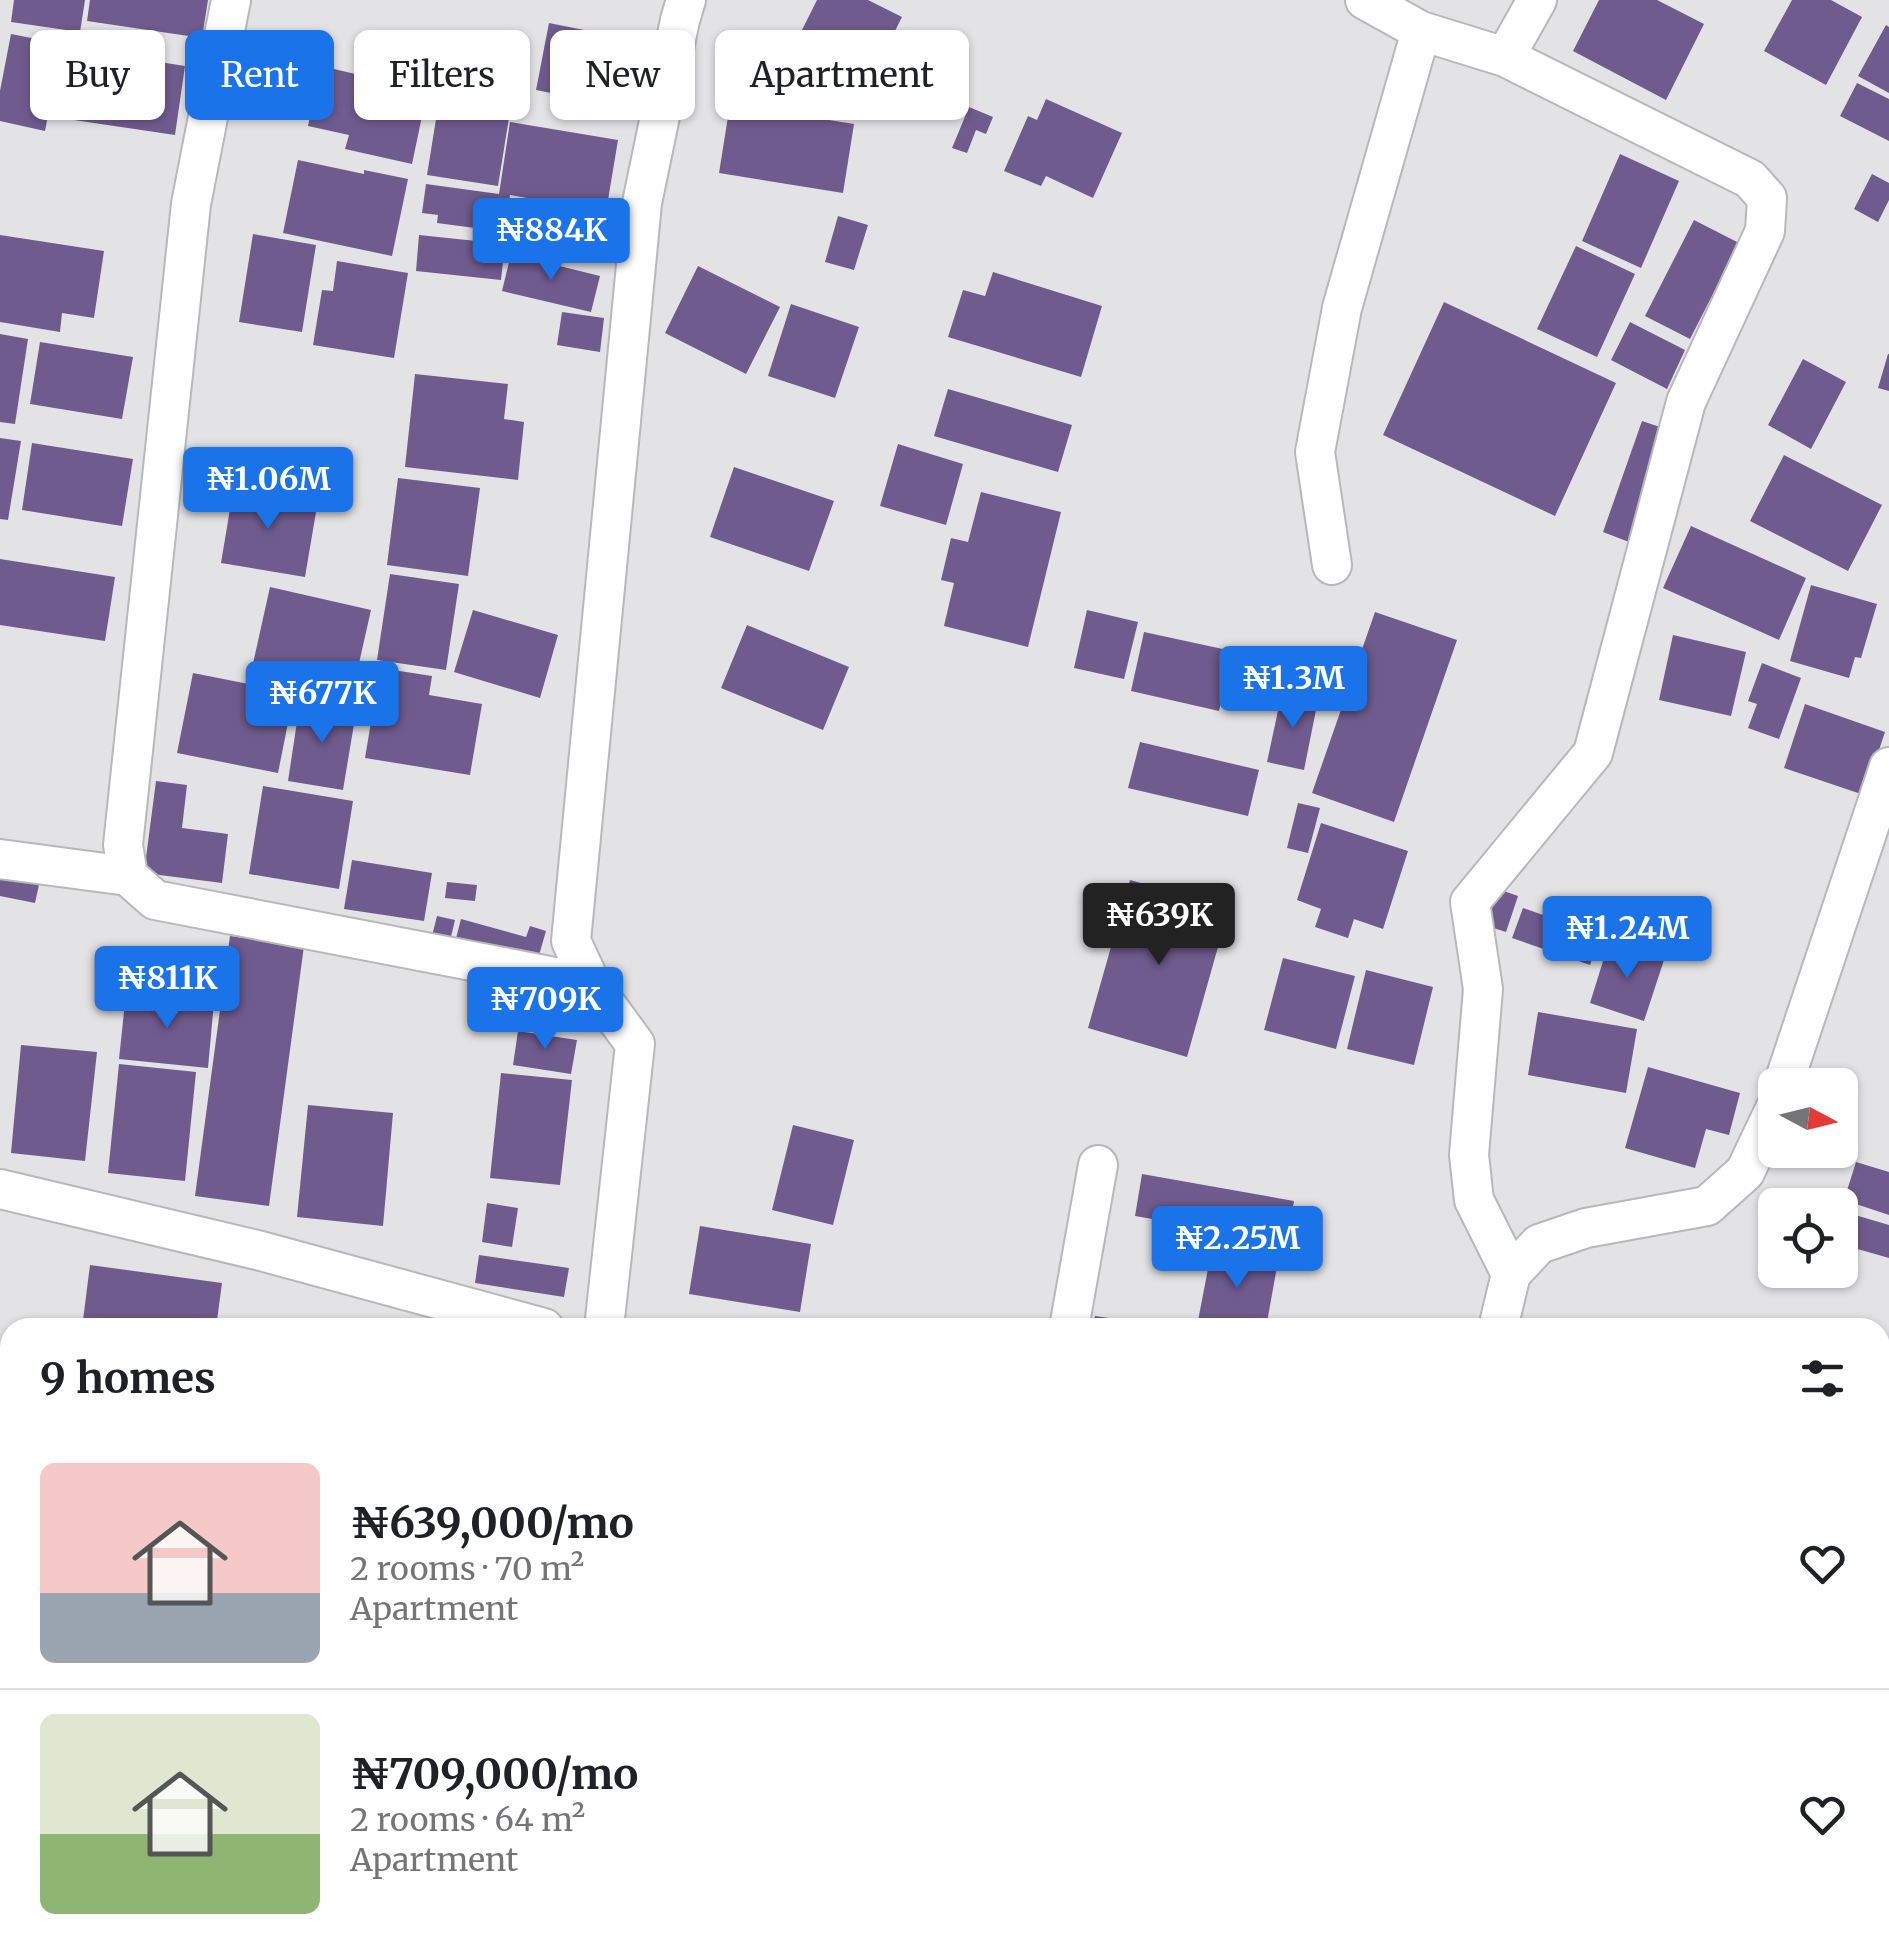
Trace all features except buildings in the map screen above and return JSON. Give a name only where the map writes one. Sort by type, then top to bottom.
[{"type":"street","points":[[128,876],[123,845],[192,204],[231,0]]},
{"type":"street","points":[[605,1318],[636,1044],[591,984],[571,942],[642,202],[686,0]]},
{"type":"street","points":[[1365,0],[1422,30],[1506,57],[1750,178],[1767,198],[1764,230],[1686,402],[1593,753],[1470,902],[1483,989],[1470,1155],[1474,1200],[1510,1274]]},
{"type":"street","points":[[1506,57],[1537,0]]},
{"type":"street","points":[[1332,565],[1315,452],[1342,308],[1422,30]]},
{"type":"street","points":[[1789,1068],[1889,767]]},
{"type":"street","points":[[0,860],[128,876],[155,900],[591,984]]},
{"type":"street","points":[[1500,1318],[1510,1274],[1538,1244],[1586,1228],[1707,1206],[1745,1172],[1758,1145]]},
{"type":"street","points":[[1071,1318],[1098,1165]]},
{"type":"street","points":[[0,1190],[261,1251],[507,1318]]}]
